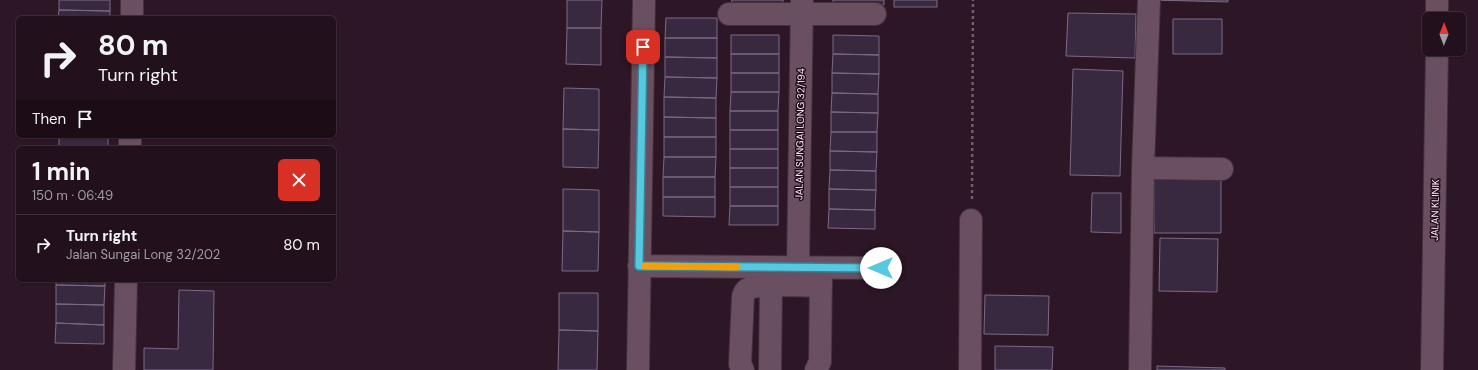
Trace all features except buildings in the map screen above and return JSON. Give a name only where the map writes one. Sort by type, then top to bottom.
[{"type":"street","points":[[132,0],[132,16]]},
{"type":"street","points":[[638,370],[644,0]]},
{"type":"street","points":[[1140,370],[1143,168],[1149,0]]},
{"type":"street","points":[[1437,12],[1438,0]]},
{"type":"street","points":[[728,14],[802,7],[875,14]]},
{"type":"street","name":"JALAN SUNGAI LONG 32/194","points":[[798,267],[802,7]]},
{"type":"street","name":"JALAN KLINIK","points":[[1432,370],[1437,56]]},
{"type":"street","points":[[1143,168],[1222,169]]},
{"type":"street","points":[[970,370],[971,220]]},
{"type":"street","points":[[639,266],[798,267],[821,277]]},
{"type":"street","points":[[743,370],[740,364],[743,296],[745,291],[750,288],[881,268]]},
{"type":"street","points":[[816,370],[820,362],[821,277]]},
{"type":"street","points":[[124,370],[126,282]]},
{"type":"street","points":[[770,370],[771,286]]},
{"type":"path","points":[[971,220],[973,0]]},
{"type":"slow traffic","points":[[645,266],[737,267]]},
{"type":"route","points":[[643,47],[639,266],[881,268]]}]
